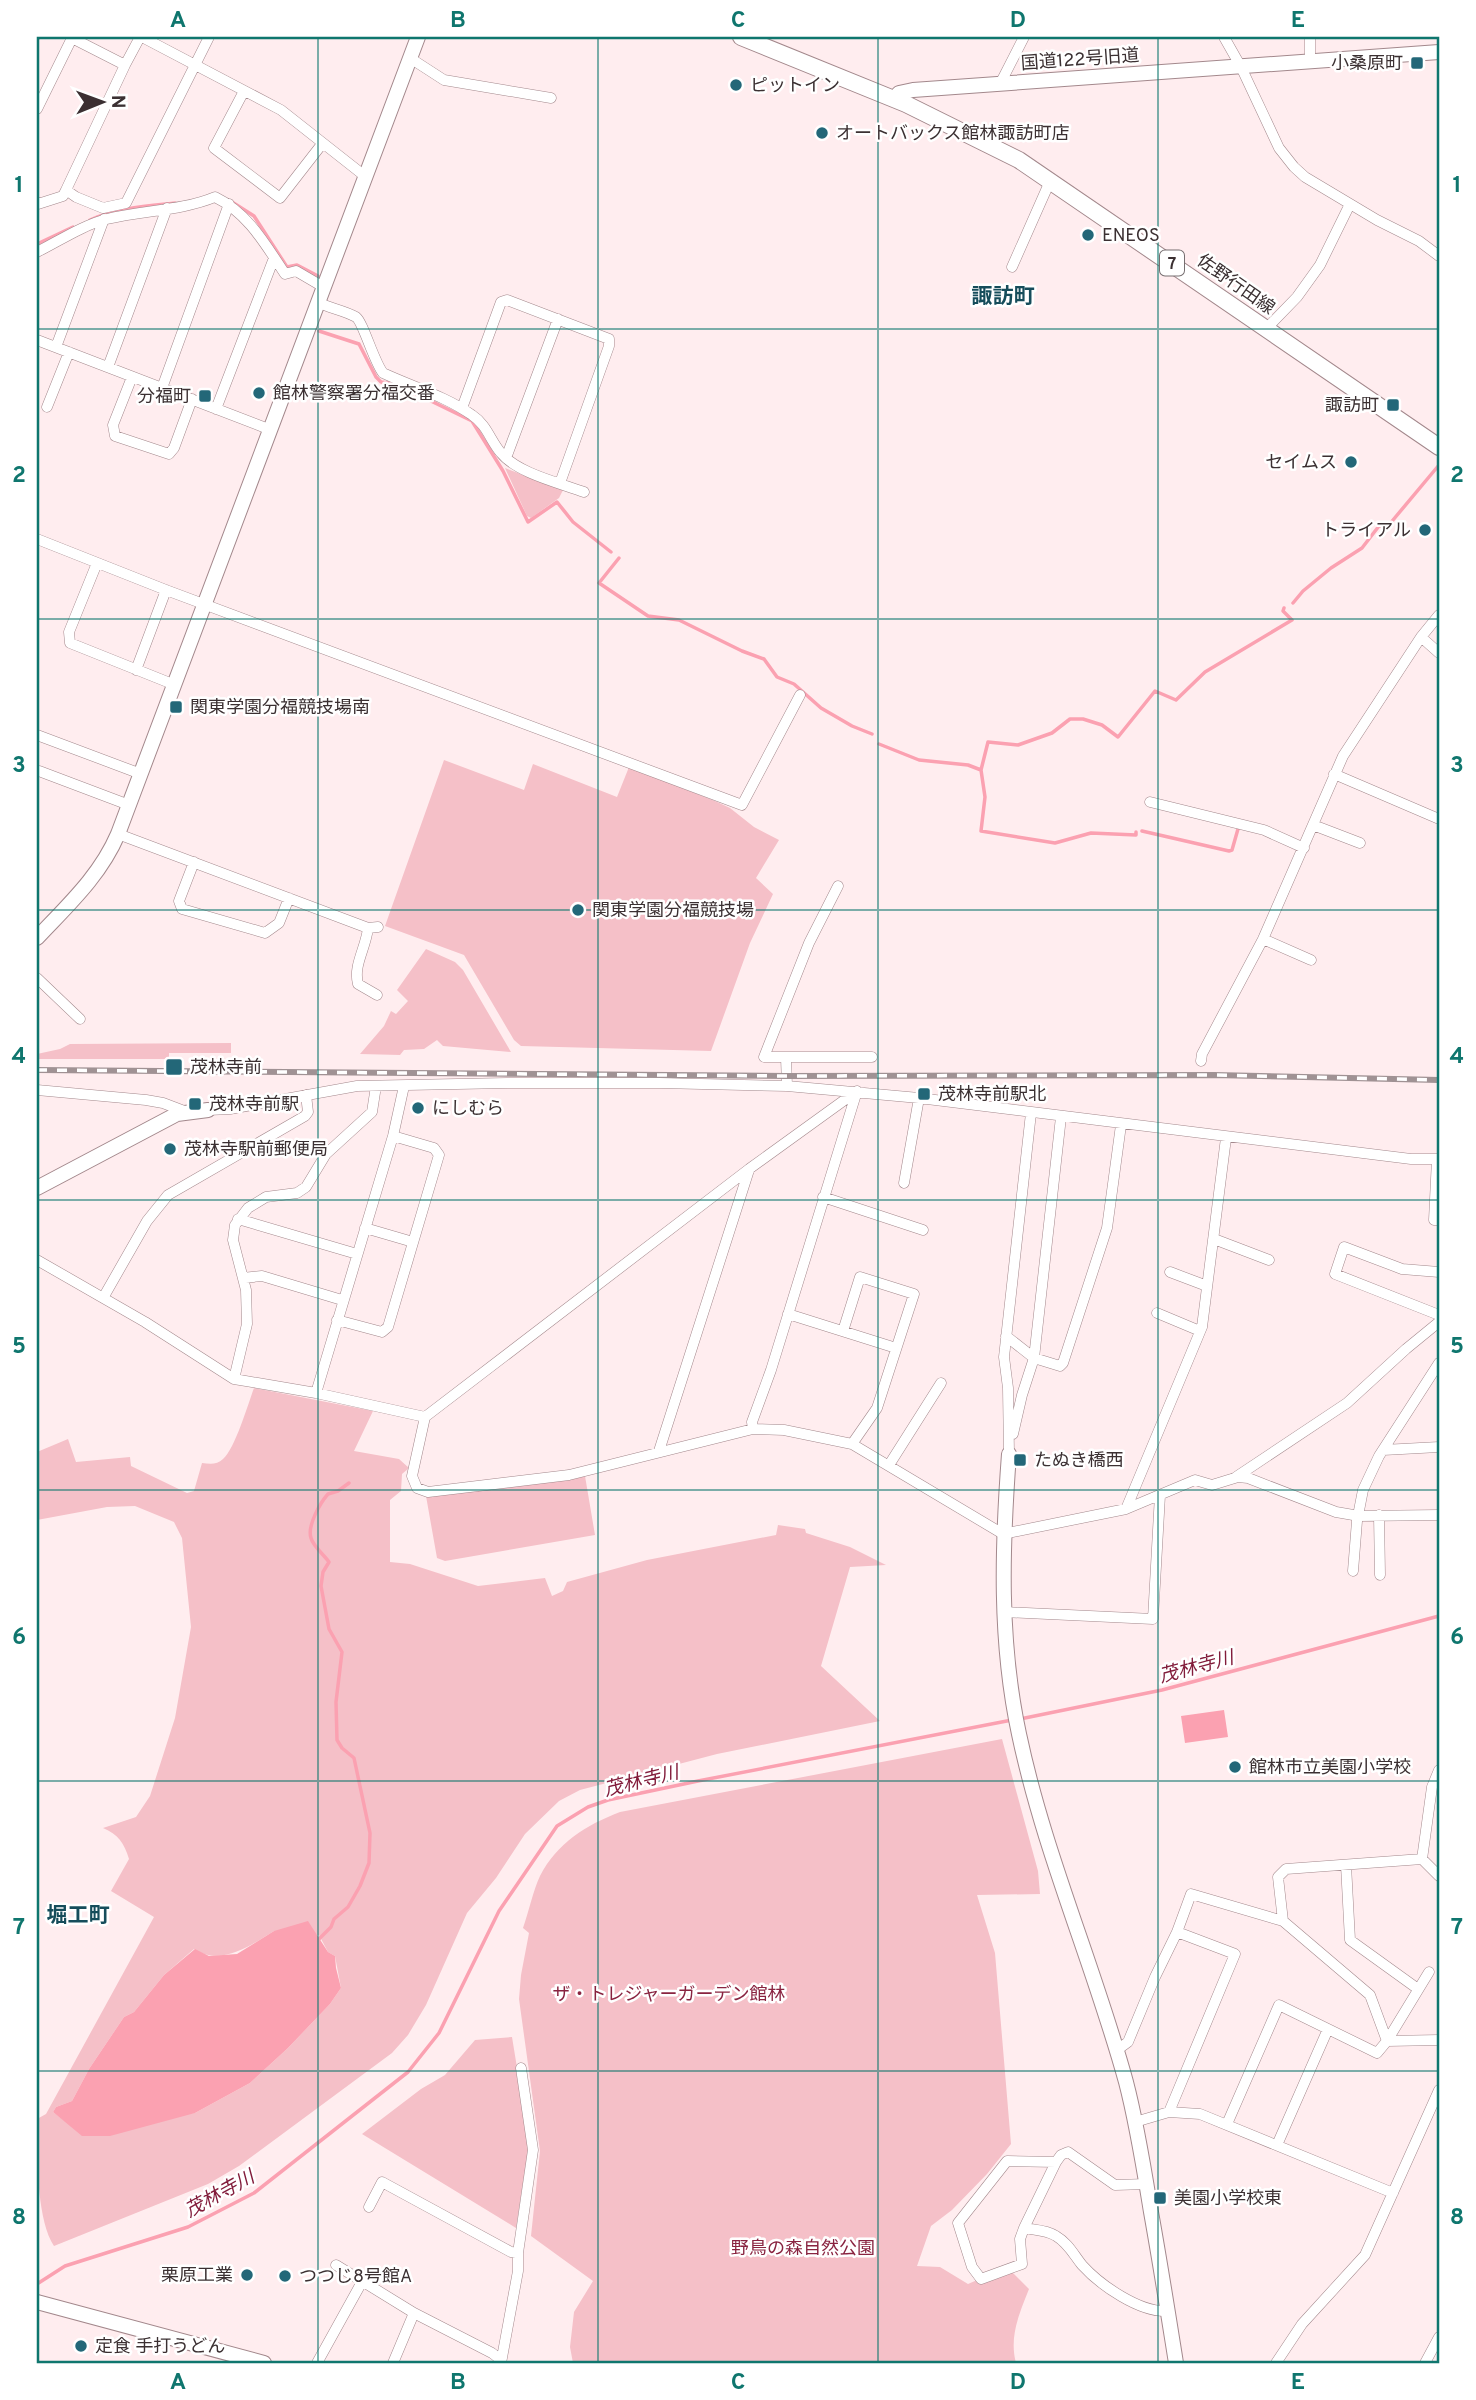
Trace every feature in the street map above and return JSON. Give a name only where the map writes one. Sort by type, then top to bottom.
[{"type":"main road","name":"佐野行田線","points":[[741,37],[758,40],[894,99],[1019,160],[1439,447]]},
{"type":"street","points":[[37,202],[38,204],[63,196],[141,37],[281,110],[366,177]]},
{"type":"street","points":[[66,190],[103,208],[126,203],[209,37]]},
{"type":"street","points":[[37,938],[88,884],[109,855],[118,834],[418,37]]},
{"type":"street","points":[[1000,84],[1024,37]]},
{"type":"street","points":[[1224,37],[1286,158],[1305,177],[1419,241],[1439,256]]},
{"type":"street","points":[[1310,37],[1310,62]]},
{"type":"street","points":[[37,109],[72,38],[125,65]]},
{"type":"street","name":"国道122号旧道","points":[[894,99],[904,91],[1439,52]]},
{"type":"street","points":[[411,58],[444,80],[551,98]]},
{"type":"street","points":[[244,90],[214,148],[281,198],[322,144]]},
{"type":"street","points":[[1012,267],[1047,188],[1053,181]]},
{"type":"street","points":[[37,252],[104,219],[193,206],[215,197],[229,204],[248,220],[285,274],[296,271],[325,288]]},
{"type":"street","points":[[162,388],[229,204]]},
{"type":"street","points":[[1266,329],[1297,297],[1320,265],[1350,204]]},
{"type":"street","points":[[108,367],[167,208]]},
{"type":"street","points":[[56,347],[104,219]]},
{"type":"street","points":[[216,409],[274,258]]},
{"type":"street","points":[[461,408],[501,302],[507,300],[608,339],[609,346],[561,483]]},
{"type":"street","points":[[319,303],[357,318],[362,323],[365,336],[383,373],[461,408],[485,425],[513,465],[584,492]]},
{"type":"street","points":[[506,458],[558,319]]},
{"type":"street","points":[[37,340],[271,430]]},
{"type":"street","points":[[47,407],[69,352]]},
{"type":"street","points":[[132,377],[113,425],[115,436],[169,454],[174,448],[192,399]]},
{"type":"street","points":[[37,539],[97,564],[742,805],[800,695]]},
{"type":"street","points":[[97,564],[68,638],[74,646],[175,685]]},
{"type":"street","points":[[136,670],[166,590]]},
{"type":"street","points":[[1201,1061],[1202,1054],[1263,939],[1334,774],[1355,736],[1389,689],[1420,637],[1439,615]]},
{"type":"street","points":[[1420,637],[1439,653]]},
{"type":"street","points":[[37,735],[141,774]]},
{"type":"street","points":[[39,771],[129,805]]},
{"type":"street","points":[[1334,774],[1439,819]]},
{"type":"street","points":[[1150,802],[1264,830],[1304,848]]},
{"type":"street","points":[[1313,825],[1360,844]]},
{"type":"street","points":[[118,834],[373,927],[355,974],[358,984],[377,995]]},
{"type":"street","points":[[194,862],[179,901],[182,909],[265,933],[277,927],[289,898]]},
{"type":"street","points":[[838,886],[809,943],[764,1057],[872,1057]]},
{"type":"street","points":[[1263,939],[1311,960]]},
{"type":"street","points":[[37,978],[80,1019]]},
{"type":"street","points":[[786,1056],[787,1086]]},
{"type":"street","points":[[37,1188],[177,1114],[230,1109],[341,1088],[654,1083],[787,1086],[919,1098],[1411,1159],[1438,1159],[1434,1220],[1439,1220]]},
{"type":"street","points":[[234,1379],[247,1324],[246,1290],[233,1240],[234,1225],[248,1208],[266,1198],[297,1193],[306,1187],[326,1154],[372,1112],[376,1086]]},
{"type":"street","points":[[316,1393],[393,1136],[404,1086]]},
{"type":"street","points":[[37,1090],[163,1103],[185,1112]]},
{"type":"street","points":[[857,1091],[749,1169],[425,1417],[412,1476],[417,1488],[428,1492],[569,1475],[753,1429],[784,1430],[852,1444],[1003,1534],[1126,1508],[1195,1480],[1212,1485],[1238,1477],[1248,1478],[1335,1512],[1359,1516],[1439,1515]]},
{"type":"street","points":[[753,1429],[752,1422],[857,1091]]},
{"type":"street","points":[[103,1298],[147,1221],[168,1195],[305,1116],[308,1112],[306,1095]]},
{"type":"street","points":[[904,1183],[919,1098]]},
{"type":"street","points":[[1031,1113],[1004,1367],[1008,1388],[1009,1454],[1003,1534],[1003,1612],[1014,1709],[1050,1850],[1117,2050],[1135,2122],[1176,2363]]},
{"type":"street","points":[[1009,1454],[1022,1395],[1034,1358],[1061,1117]]},
{"type":"street","points":[[1006,1336],[1034,1358],[1060,1366],[1063,1363],[1107,1228],[1121,1125]]},
{"type":"street","points":[[337,1320],[382,1332],[388,1327],[439,1155],[434,1148],[393,1136]]},
{"type":"street","points":[[1126,1508],[1200,1331],[1226,1138]]},
{"type":"street","points":[[659,1451],[749,1169]]},
{"type":"street","points":[[823,1197],[923,1230]]},
{"type":"street","points":[[239,1219],[357,1254]]},
{"type":"street","points":[[365,1228],[413,1242]]},
{"type":"street","points":[[1214,1239],[1269,1260]]},
{"type":"street","points":[[1439,1272],[1402,1269],[1344,1247],[1335,1274],[1439,1315]]},
{"type":"street","points":[[37,1260],[145,1322],[234,1379],[316,1393],[425,1417]]},
{"type":"street","points":[[1170,1272],[1207,1286]]},
{"type":"street","points":[[243,1278],[262,1276],[342,1300]]},
{"type":"street","points":[[843,1331],[860,1277],[914,1294],[877,1408],[852,1444]]},
{"type":"street","points":[[1157,1313],[1200,1331]]},
{"type":"street","points":[[788,1314],[896,1348]]},
{"type":"street","points":[[1238,1477],[1235,1478],[1347,1403],[1439,1322]]},
{"type":"street","points":[[1353,1571],[1363,1490],[1383,1450],[1439,1363]]},
{"type":"street","points":[[889,1465],[941,1383]]},
{"type":"street","points":[[1383,1450],[1439,1447]]},
{"type":"street","points":[[1003,1612],[1153,1619],[1160,1495]]},
{"type":"street","points":[[1379,1515],[1380,1575]]},
{"type":"street","points":[[1422,1859],[1432,1787],[1439,1770]]},
{"type":"street","points":[[1283,1921],[1278,1877],[1286,1869],[1422,1859],[1439,1876]]},
{"type":"street","points":[[1346,1865],[1350,1940],[1418,1989]]},
{"type":"street","points":[[1117,2050],[1128,2042],[1191,1894],[1283,1921],[1370,1995],[1387,2041]]},
{"type":"street","points":[[1169,2112],[1236,1954],[1177,1932]]},
{"type":"street","points":[[1227,2124],[1279,2005],[1377,2053],[1429,1972]]},
{"type":"street","points":[[1278,2145],[1328,2029]]},
{"type":"street","points":[[1387,2041],[1439,2040]]},
{"type":"street","points":[[501,2362],[518,2271],[518,2253],[533,2150],[521,2068]]},
{"type":"street","points":[[1276,2363],[1316,2308],[1365,2255],[1439,2090]]},
{"type":"street","points":[[1135,2122],[1169,2112],[1200,2114],[1393,2193]]},
{"type":"street","points":[[1056,2162],[1007,2161],[958,2223],[972,2267],[981,2279],[1022,2264],[1020,2239],[1060,2155],[1068,2152],[1115,2185],[1147,2184]]},
{"type":"street","points":[[369,2207],[382,2182],[511,2252],[518,2253]]},
{"type":"street","points":[[1024,2228],[1057,2236],[1082,2265],[1118,2294],[1150,2310],[1168,2311]]},
{"type":"street","points":[[336,2265],[414,2313],[492,2353],[501,2362]]},
{"type":"street","points":[[317,2363],[363,2280]]},
{"type":"street","points":[[40,2302],[264,2363]]},
{"type":"street","points":[[393,2363],[414,2313]]},
{"type":"street","points":[[1425,2363],[1439,2337]]},
{"type":"green space","points":[[505,468],[563,490],[559,498],[531,518],[527,516]]},
{"type":"green space","name":"関東学園分福競技場","points":[[444,760],[524,790],[533,764],[617,797],[629,767],[730,808],[754,827],[779,840],[756,878],[773,894],[750,943],[711,1051],[521,1046],[514,1040],[464,955],[385,926]]},
{"type":"green space","points":[[426,949],[455,962],[463,970],[511,1052],[443,1046],[437,1040],[424,1049],[404,1050],[400,1055],[360,1054],[384,1026],[391,1011],[396,1014],[408,1001],[397,990]]},
{"type":"green space","points":[[231,1043],[231,1053],[169,1053],[169,1059],[37,1059],[37,1054],[70,1044]]},
{"type":"green space","points":[[254,1388],[373,1411],[354,1451],[399,1459],[409,1468],[402,1474],[401,1491],[390,1500],[390,1562],[410,1564],[478,1586],[545,1578],[552,1596],[563,1591],[567,1582],[647,1560],[776,1535],[778,1525],[805,1529],[806,1533],[850,1547],[886,1565],[850,1567],[821,1666],[880,1721],[717,1754],[580,1790],[559,1801],[525,1834],[496,1878],[467,1913],[426,2005],[408,2035],[392,2053],[239,2166],[208,2184],[54,2246],[48,2234],[41,2203],[37,2119],[46,2114],[154,1917],[111,1891],[129,1859],[120,1840],[103,1828],[136,1817],[150,1796],[175,1718],[191,1627],[182,1538],[174,1522],[135,1506],[107,1507],[37,1520],[37,1452],[68,1439],[76,1462],[130,1457],[131,1466],[187,1493],[194,1491],[202,1463],[218,1462],[228,1454]],"holes":[[[274,1931],[319,1935],[328,1952],[335,1956],[341,1988],[330,2004],[288,2048],[250,2083],[195,2113],[66,2122],[53,2112],[56,2107],[72,2101],[89,2069],[124,2017],[134,2012],[164,1975],[194,1949],[215,1956],[226,1955],[246,1948]]]},
{"type":"green space","points":[[585,1476],[595,1535],[445,1561],[437,1558],[426,1496]]},
{"type":"green space","name":"野鳥の森自然公園","points":[[1002,1739],[1038,1871],[1040,1894],[977,1895],[995,1953],[1011,2144],[987,2174],[952,2210],[931,2226],[917,2266],[940,2267],[968,2284],[1007,2267],[1029,2289],[1014,2335],[1016,2363],[573,2363],[570,2347],[574,2312],[593,2281],[531,2236],[540,2151],[519,1999],[529,1933],[523,1928],[540,1876],[547,1864],[574,1836],[620,1812]]},
{"type":"green space","name":"ザ・トレジャーガーデン館林","points":[[512,2037],[528,2151],[516,2228],[362,2134],[421,2089],[445,2075],[475,2040]]},
{"type":"shaded area","points":[[1224,1710],[1228,1737],[1185,1743],[1181,1716]]},
{"type":"shaded area","points":[[308,1921],[328,1952],[335,1956],[341,1988],[330,2004],[288,2048],[250,2083],[195,2113],[110,2136],[82,2136],[53,2112],[56,2107],[72,2101],[89,2069],[124,2017],[134,2012],[164,1975],[195,1949],[209,1956],[237,1954],[274,1931]]},
{"type":"waterway","points":[[232,202],[254,216],[287,267],[297,265],[318,276]]},
{"type":"waterway","points":[[90,220],[121,210],[175,203]]},
{"type":"waterway","points":[[37,244],[73,227]]},
{"type":"waterway","points":[[319,331],[359,344],[381,382],[396,384],[472,421],[503,471],[528,522],[557,502],[573,522],[611,552]]},
{"type":"waterway","points":[[1293,603],[1331,568],[1362,548],[1379,526],[1388,526],[1439,465]]},
{"type":"waterway","points":[[619,558],[599,583],[648,616],[679,620],[764,659],[777,677],[794,684],[821,708],[872,734]]},
{"type":"waterway","points":[[981,770],[988,742],[1018,745],[1052,733],[1070,719],[1083,719],[1102,725],[1118,737],[1155,691],[1176,700],[1205,672],[1292,620],[1283,611],[1284,608]]},
{"type":"waterway","points":[[879,744],[919,760],[968,765],[981,770],[985,797],[981,831],[1055,843],[1091,833],[1136,835],[1136,832]]},
{"type":"waterway","points":[[1142,831],[1229,851],[1232,850],[1238,829]]},
{"type":"waterway","points":[[318,1940],[331,1927],[334,1919],[348,1907],[369,1863],[370,1833],[354,1758],[337,1740],[336,1702],[342,1652],[329,1629],[321,1586],[323,1572],[329,1562],[314,1544],[310,1533],[315,1515],[328,1494],[349,1483]]},
{"type":"waterway","name":"茂林寺川","points":[[1020,1719],[1162,1690],[1439,1616]]},
{"type":"waterway","name":"茂林寺川","points":[[37,2284],[65,2266],[188,2227],[254,2193],[408,2072],[439,2033],[499,1911],[557,1826],[588,1807],[608,1800],[698,1781],[1012,1720]]},
{"type":"railway","points":[[37,1070],[786,1076],[1214,1075],[1439,1080]]},
{"type":"place","name":"小桑原町","points":[[1417,63]]},
{"type":"place","name":"ピットイン","points":[[736,85]]},
{"type":"place","name":"オートバックス館林諏訪町店","points":[[822,133]]},
{"type":"place","name":"ENEOS","points":[[1088,235]]},
{"type":"place","name":"館林警察署分福交番","points":[[259,393]]},
{"type":"place","name":"分福町","points":[[205,396]]},
{"type":"place","name":"諏訪町","points":[[1393,405]]},
{"type":"place","name":"セイムス","points":[[1351,462]]},
{"type":"place","name":"トライアル","points":[[1425,530]]},
{"type":"place","name":"関東学園分福競技場南","points":[[176,707]]},
{"type":"place","name":"関東学園分福競技場","points":[[578,910]]},
{"type":"place","name":"茂林寺前","points":[[174,1067]]},
{"type":"place","name":"茂林寺前駅北","points":[[924,1094]]},
{"type":"place","name":"茂林寺前駅","points":[[195,1104]]},
{"type":"place","name":"にしむら","points":[[418,1108]]},
{"type":"place","name":"茂林寺駅前郵便局","points":[[170,1149]]},
{"type":"place","name":"たぬき橋西","points":[[1020,1460]]},
{"type":"place","name":"館林市立美園小学校","points":[[1235,1767]]},
{"type":"place","name":"美園小学校東","points":[[1160,2198]]},
{"type":"place","name":"栗原工業","points":[[247,2275]]},
{"type":"place","name":"つつじ8号館A","points":[[285,2276]]},
{"type":"place","name":"定食 手打うどん","points":[[81,2346]]},
{"type":"district","name":"諏訪町","points":[[1003,296]]},
{"type":"district","name":"堀工町","points":[[78,1915]]}]
